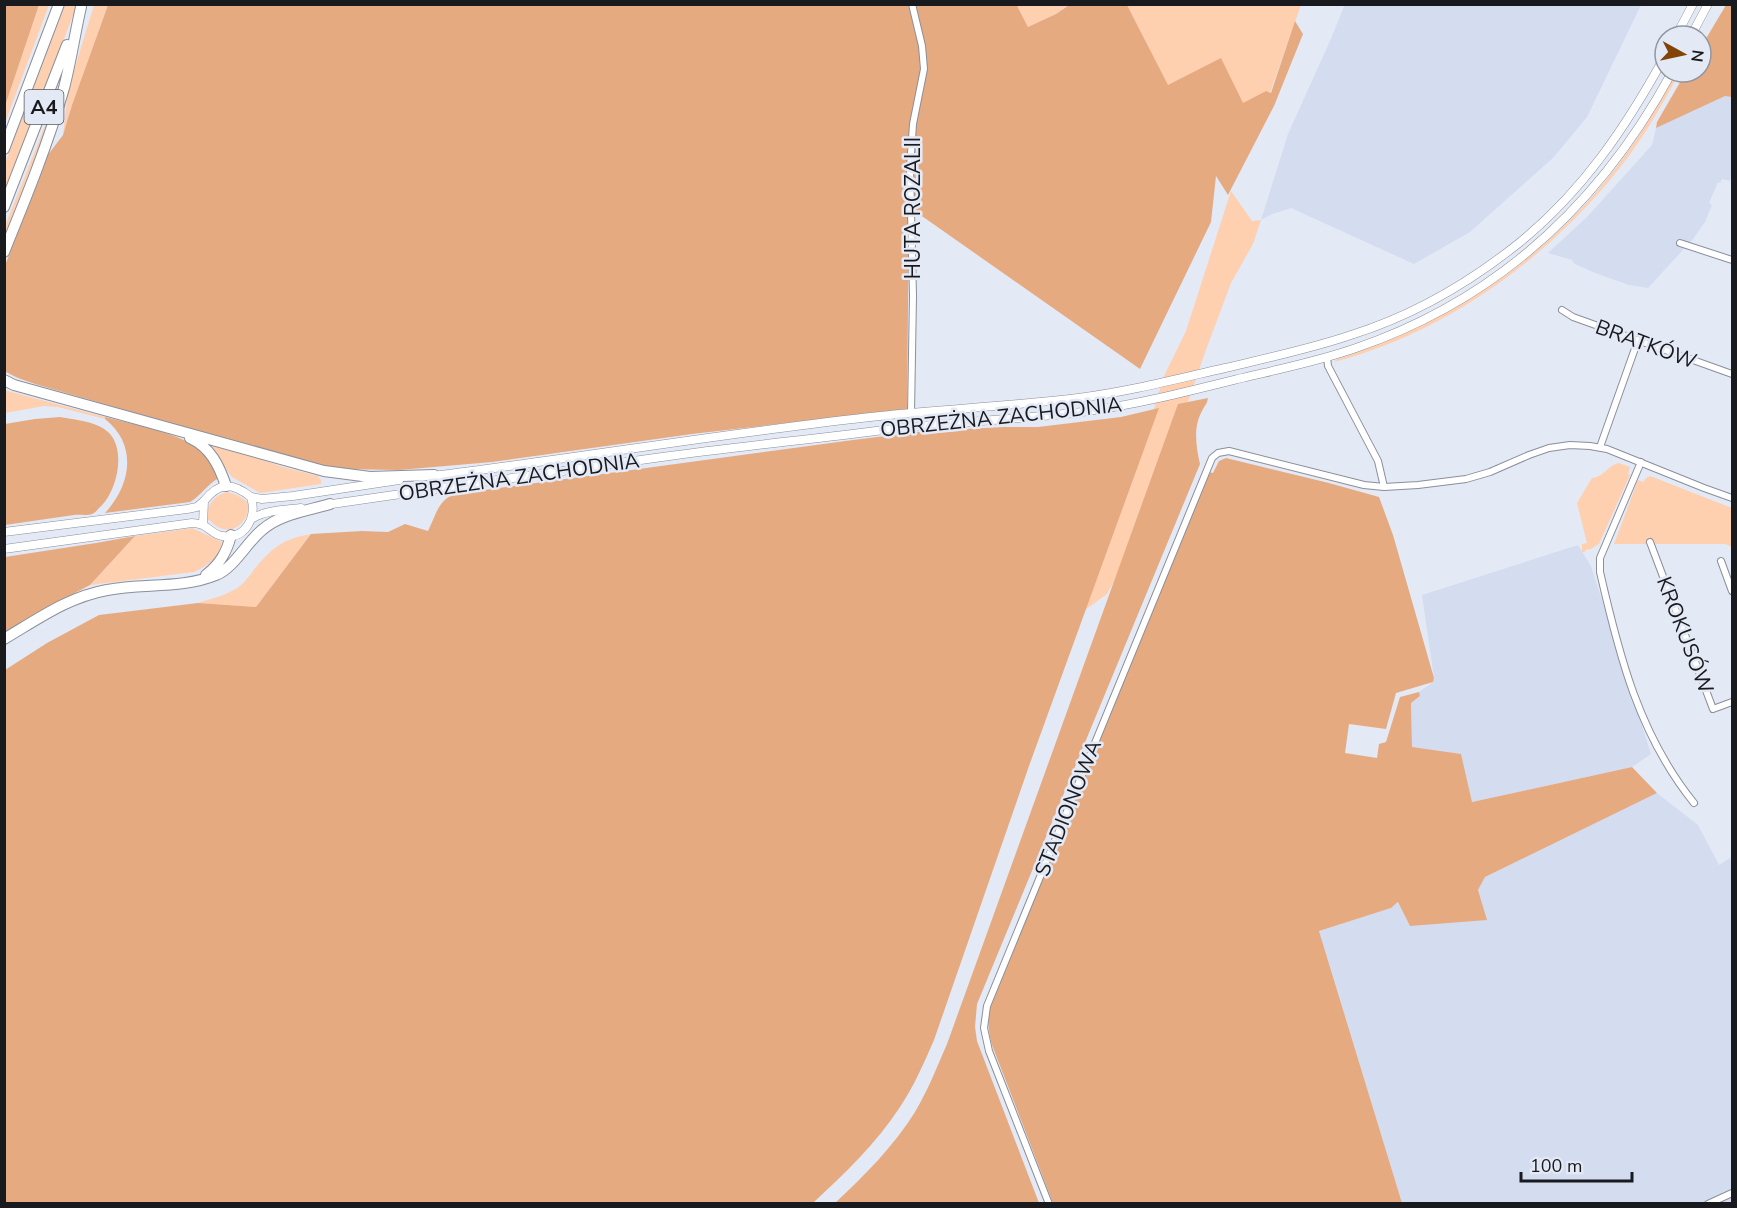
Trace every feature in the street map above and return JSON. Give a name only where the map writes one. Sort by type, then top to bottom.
[{"type":"highway","name":"A4","points":[[4,149],[59,4]]},
{"type":"highway","name":"A4","points":[[4,207],[82,6]]},
{"type":"highway","points":[[4,252],[53,123],[82,6]]},
{"type":"highway","points":[[4,380],[14,385],[324,471],[370,477],[434,475]]},
{"type":"highway","points":[[167,427],[195,440],[206,448],[220,468],[226,486]]},
{"type":"highway","points":[[4,639],[80,596],[109,590],[182,584],[218,574],[228,567],[270,523],[330,504]]},
{"type":"highway","points":[[201,579],[221,561],[231,535]]},
{"type":"street","name":"HUTA ROZALII","points":[[911,413],[910,168],[913,124],[924,69],[922,46],[912,4]]},
{"type":"street","points":[[1682,24],[1693,4]]},
{"type":"street","points":[[1697,24],[1708,4]]},
{"type":"street","name":"OBRZEŻNA ZACHODNIA","points":[[251,497],[262,499],[293,496],[674,442],[911,413],[1082,398],[1315,346],[1377,326],[1431,302],[1486,268],[1520,242],[1543,222],[1595,166],[1629,119],[1653,77]]},
{"type":"street","name":"OBRZEŻNA ZACHODNIA","points":[[253,518],[268,512],[664,456],[882,430],[1084,411],[1204,388],[1327,357],[1381,339],[1435,314],[1480,288],[1527,253],[1572,212],[1611,168],[1665,84]]},
{"type":"street","points":[[1680,243],[1732,260]]},
{"type":"street","name":"BRATKÓW","points":[[1562,310],[1573,317],[1732,374]]},
{"type":"street","points":[[1599,447],[1638,340]]},
{"type":"street","points":[[1327,357],[1328,366],[1378,461],[1384,487]]},
{"type":"street","name":"STADIONOWA","points":[[1049,1203],[989,1051],[984,1028],[987,1006],[1212,458],[1218,453],[1229,451],[1384,487],[1426,485],[1469,479],[1529,454],[1549,448],[1575,445],[1599,447],[1732,498]]},
{"type":"street","points":[[1641,462],[1600,558],[1600,572],[1622,662],[1640,712],[1664,760],[1694,803]]},
{"type":"street","points":[[4,532],[197,507],[216,489],[226,486],[251,497],[253,507],[253,518],[243,531],[231,535],[223,536],[203,524],[196,523],[4,549]]},
{"type":"street","points":[[203,524],[204,501]]},
{"type":"street","name":"KROKUSÓW","points":[[1650,542],[1713,708],[1732,702]]},
{"type":"street","points":[[1720,561],[1732,591]]},
{"type":"street","points":[[1708,1203],[1732,1193]]},
{"type":"shaded area","points":[[1016,4],[1028,27],[1069,5],[1127,5],[1168,85],[1221,58],[1243,103],[1266,91],[1271,93],[1295,21],[1303,34],[1274,106],[1228,195],[1216,176],[1211,222],[1140,369],[909,207],[907,409],[692,434],[492,462],[399,470],[340,469],[277,454],[35,384],[4,371],[4,268],[47,156],[63,135],[108,5]]},
{"type":"shaded area","points":[[1345,4],[1641,5],[1587,117],[1554,157],[1470,232],[1414,264],[1291,208],[1261,220],[1288,134]]},
{"type":"shaded area","points":[[4,5],[39,5],[5,106]]},
{"type":"shaded area","points":[[39,5],[49,5],[5,123],[5,106]]},
{"type":"shaded area","points":[[65,5],[77,5],[5,193],[5,163]]},
{"type":"shaded area","points":[[94,5],[108,5],[63,135],[68,90]]},
{"type":"shaded area","points":[[1016,5],[1068,5],[1056,14],[1028,27]]},
{"type":"shaded area","points":[[1127,5],[1301,5],[1270,93],[1266,91],[1243,104],[1168,86]]},
{"type":"shaded area","points":[[1726,5],[1732,5],[1732,97],[1725,96],[1656,128],[1657,122],[1679,84],[1713,84],[1713,27]]},
{"type":"shaded area","points":[[1670,84],[1673,84],[1628,157],[1600,192],[1534,256],[1498,284],[1419,331],[1334,362],[1420,326],[1459,305],[1497,281],[1532,254],[1565,225],[1596,192],[1624,157]]},
{"type":"shaded area","points":[[1725,95],[1732,97],[1730,181],[1722,179],[1720,183],[1718,182],[1709,203],[1712,205],[1705,222],[1693,239],[1648,288],[1629,285],[1595,273],[1575,264],[1572,260],[1548,253],[1588,216],[1652,145],[1656,128]]},
{"type":"shaded area","points":[[54,103],[39,151],[5,241],[5,226]]},
{"type":"shaded area","points":[[1231,191],[1252,221],[1261,220],[1253,244],[1231,283],[1145,526],[1107,594],[1067,623],[1142,449],[1164,376],[1186,331]]},
{"type":"shaded area","points":[[4,390],[105,417],[105,419],[58,407],[44,406],[5,413]]},
{"type":"shaded area","points":[[1208,398],[1196,430],[1200,464],[977,1004],[975,1027],[977,1041],[1039,1203],[835,1203],[898,1137],[928,1087],[947,1044],[1178,404]]},
{"type":"shaded area","points":[[1159,408],[1029,766],[934,1040],[914,1083],[891,1121],[859,1158],[813,1203],[5,1203],[5,670],[47,643],[99,615],[198,603],[256,607],[311,534],[388,532],[405,524],[428,531],[441,504],[455,494],[925,431],[1038,427],[1121,417]]},
{"type":"shaded area","points":[[60,417],[98,425],[114,440],[118,460],[111,492],[92,514],[5,525],[5,424]]},
{"type":"shaded area","points":[[105,417],[182,439],[207,457],[219,478],[190,502],[105,513],[121,490],[127,465],[123,441]]},
{"type":"shaded area","points":[[202,439],[283,467],[318,476],[321,484],[260,493],[232,477]]},
{"type":"shaded area","points":[[1226,458],[1379,497],[1393,535],[1434,678],[1433,682],[1396,693],[1386,729],[1349,724],[1345,753],[1377,758],[1379,744],[1386,742],[1400,697],[1419,692],[1420,696],[1411,703],[1412,747],[1461,754],[1472,802],[1632,767],[1657,793],[1485,877],[1478,890],[1487,920],[1410,926],[1398,902],[1391,908],[1319,931],[1402,1203],[1053,1203],[992,1045],[989,1030],[991,1005],[1209,472],[1213,473],[1219,461]]},
{"type":"shaded area","points":[[1619,463],[1630,467],[1628,474],[1630,475],[1599,544],[1582,552],[1582,544],[1587,543],[1577,503],[1592,478],[1600,476]]},
{"type":"shaded area","points":[[1650,476],[1732,508],[1732,547],[1725,544],[1614,544],[1638,480],[1643,482]]},
{"type":"shaded area","points":[[228,492],[249,503],[245,518],[239,526],[224,529],[206,518],[212,501]]},
{"type":"shaded area","points":[[192,528],[222,542],[215,557],[199,570],[90,585],[135,536]]},
{"type":"shaded area","points":[[311,534],[256,607],[198,603],[221,596],[236,588],[262,560],[286,541]]},
{"type":"shaded area","points":[[135,536],[90,585],[41,611],[5,634],[5,557]]},
{"type":"shaded area","points":[[1578,545],[1591,566],[1651,754],[1632,767],[1472,802],[1412,747],[1411,703],[1420,696],[1419,692],[1433,682],[1434,678],[1422,595]]},
{"type":"shaded area","points":[[1657,793],[1698,825],[1719,865],[1730,858],[1732,863],[1732,1203],[1402,1203],[1319,931],[1391,908],[1399,902],[1486,920],[1478,890],[1485,877]]}]
